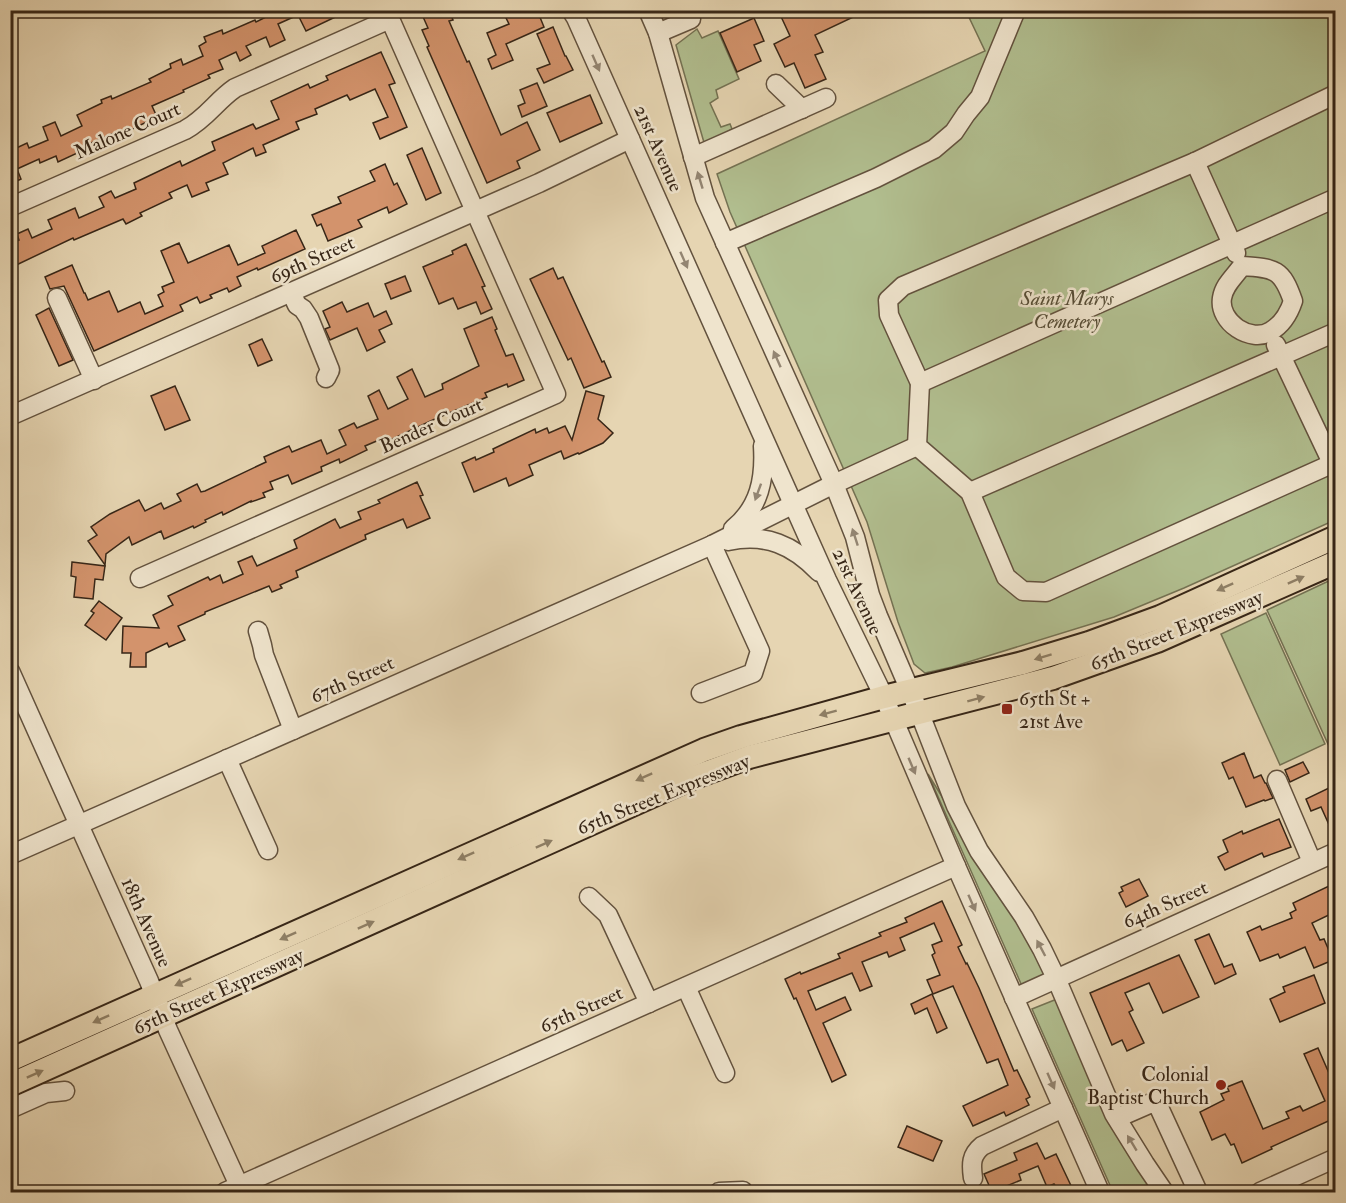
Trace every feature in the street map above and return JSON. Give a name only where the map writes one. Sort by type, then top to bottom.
[{"type":"main road","name":"65th Street Expressway","points":[[10,1085],[159,1005],[704,750],[741,736],[884,697],[1023,663],[1089,643],[1160,617],[1335,537]]},
{"type":"main road","name":"65th Street Expressway","points":[[10,1060],[159,1005],[692,778],[749,757],[1053,678],[1116,657],[1196,625],[1335,562]]},
{"type":"street","name":"21st Avenue","points":[[571,10],[827,580],[884,697],[1100,1192]]},
{"type":"street","name":"21st Avenue","points":[[648,10],[658,33],[705,198],[834,484],[855,537],[870,595],[956,806],[989,868],[1024,917],[1042,949],[1106,1097],[1164,1192]]},
{"type":"street","points":[[725,243],[876,178],[934,149],[954,132],[980,97],[1016,10]]},
{"type":"street","name":"Malone Court","points":[[10,207],[185,130],[205,117],[225,95],[235,88],[390,19],[475,211]]},
{"type":"street","points":[[658,33],[691,19]]},
{"type":"street","points":[[776,84],[802,109]]},
{"type":"street","points":[[1270,332],[1334,462],[1046,592],[1023,591],[1006,577],[970,492],[916,446],[920,383],[889,315],[888,300],[903,286],[1196,162],[1335,94]]},
{"type":"street","points":[[693,157],[826,98]]},
{"type":"street","name":"69th Street","points":[[10,416],[539,183],[630,139]]},
{"type":"street","points":[[1196,162],[1242,266]]},
{"type":"street","points":[[920,383],[1335,198]]},
{"type":"street","name":"Bender Court","points":[[140,578],[556,393],[475,211]]},
{"type":"street","points":[[1242,266],[1269,270],[1282,276],[1288,286],[1293,301],[1291,307],[1284,320],[1270,332],[1258,335],[1244,332],[1224,315],[1221,304],[1226,285],[1242,266]]},
{"type":"street","points":[[291,292],[297,305],[309,318],[323,350],[330,370],[326,378]]},
{"type":"street","points":[[57,298],[94,380]]},
{"type":"street","points":[[970,492],[1335,332]]},
{"type":"street","name":"67th Street","points":[[712,545],[748,513],[760,490],[764,461],[762,435]]},
{"type":"street","name":"67th Street","points":[[10,855],[712,545],[916,446]]},
{"type":"street","name":"67th Street","points":[[712,545],[738,539],[756,538],[773,541],[800,554],[827,580]]},
{"type":"street","points":[[701,693],[753,673],[760,651],[712,545]]},
{"type":"street","points":[[258,631],[264,655],[293,730]]},
{"type":"street","name":"18th Avenue","points":[[10,671],[159,1005],[235,1190]]},
{"type":"street","points":[[227,759],[268,850]]},
{"type":"street","points":[[1277,780],[1312,862]]},
{"type":"street","name":"64th Street","points":[[1014,998],[1335,852]]},
{"type":"street","name":"65th Street","points":[[235,1190],[956,866]]},
{"type":"street","points":[[590,897],[608,915],[649,1003]]},
{"type":"street","points":[[686,987],[726,1073]]},
{"type":"street","points":[[10,1109],[46,1093],[65,1091]]},
{"type":"street","points":[[1117,1118],[1156,1101],[1198,1192]]},
{"type":"street","points":[[973,1178],[972,1160],[982,1146],[1063,1108]]},
{"type":"street","points":[[1260,1192],[1335,1158]]},
{"type":"street","points":[[719,1192],[743,1191]]},
{"type":"green space","name":"Saint Marys Cemetery","points":[[966,11],[1335,11],[1335,520],[1114,617],[952,667],[925,673],[914,664],[898,622],[867,522],[730,212],[717,174],[985,51]]},
{"type":"green space","points":[[697,29],[702,38],[718,31],[739,79],[716,90],[718,98],[710,103],[721,127],[730,124],[732,129],[705,146],[676,45]]},
{"type":"green space","points":[[1335,578],[1336,754],[1333,755],[1267,610]]},
{"type":"green space","points":[[1266,613],[1325,744],[1280,765],[1221,634]]},
{"type":"green space","points":[[928,774],[1020,923],[1048,975],[1022,986]]},
{"type":"green space","points":[[1057,999],[1157,1192],[1113,1192],[1032,1009]]},
{"type":"building","points":[[280,10],[350,10],[306,31],[298,15],[278,24],[285,40],[270,47],[266,37],[246,46],[251,55],[240,61],[236,52],[219,60],[223,69],[208,75],[210,78],[152,106],[157,117],[114,138],[112,134],[84,146],[86,149],[58,162],[56,156],[40,163],[39,159],[17,169],[21,179],[10,184],[10,151],[27,143],[29,148],[48,140],[43,127],[55,122],[61,136],[82,126],[77,115],[102,103],[101,100],[111,96],[112,99],[151,82],[149,79],[171,68],[170,64],[181,59],[183,65],[203,56],[199,46],[206,42],[204,37],[222,30],[223,34]]},
{"type":"building","points":[[420,10],[449,10],[453,20],[449,21],[501,135],[527,122],[540,150],[517,161],[520,168],[487,183],[427,47],[429,46],[422,30],[428,28]]},
{"type":"building","points":[[502,10],[537,10],[544,27],[506,44],[513,60],[492,69],[488,59],[496,55],[487,33],[509,24]]},
{"type":"building","points":[[778,10],[868,10],[815,35],[823,52],[815,55],[826,79],[805,88],[794,63],[785,67],[774,44],[790,36]]},
{"type":"building","points":[[754,18],[764,41],[754,45],[761,61],[737,72],[720,33]]},
{"type":"building","points":[[553,27],[573,70],[544,83],[537,69],[550,64],[537,34]]},
{"type":"building","points":[[381,52],[395,83],[389,85],[407,127],[380,139],[373,123],[388,117],[375,89],[350,100],[347,95],[315,109],[317,114],[296,122],[299,129],[263,145],[266,152],[256,156],[253,148],[223,163],[228,174],[206,183],[209,190],[192,197],[187,185],[169,193],[172,198],[140,213],[142,216],[126,224],[123,219],[74,240],[73,238],[10,268],[10,244],[19,240],[17,234],[28,229],[32,238],[52,229],[48,220],[75,208],[79,218],[104,207],[99,197],[111,191],[115,198],[136,189],[134,183],[180,161],[182,166],[215,150],[212,142],[253,124],[256,129],[279,119],[271,101],[308,84],[310,88],[328,80],[326,76]]},
{"type":"building","points":[[537,83],[547,106],[522,117],[518,106],[525,103],[520,90]]},
{"type":"building","points":[[590,95],[602,123],[560,142],[547,113]]},
{"type":"building","points":[[422,148],[441,193],[426,200],[407,155]]},
{"type":"building","points":[[385,164],[394,185],[397,183],[407,204],[389,213],[387,207],[358,220],[362,227],[328,241],[321,224],[317,226],[312,215],[341,203],[338,197],[375,181],[370,171]]},
{"type":"building","points":[[296,230],[305,249],[237,277],[241,286],[229,292],[227,288],[210,295],[212,298],[200,303],[197,297],[180,305],[183,311],[94,351],[64,286],[50,289],[45,277],[72,265],[88,300],[109,291],[118,312],[140,302],[145,314],[163,306],[158,295],[164,292],[162,287],[174,282],[161,251],[179,243],[188,263],[229,245],[238,265],[265,253],[262,246]]},
{"type":"building","points":[[466,244],[485,286],[482,287],[492,309],[481,314],[476,302],[458,309],[453,298],[439,304],[423,267],[453,254],[452,251]]},
{"type":"building","points":[[553,268],[558,279],[563,277],[611,377],[584,388],[571,358],[568,360],[530,279]]},
{"type":"building","points":[[405,276],[411,291],[391,299],[385,284]]},
{"type":"building","points":[[342,302],[347,312],[368,303],[374,317],[386,311],[392,324],[379,330],[385,342],[367,351],[357,328],[330,340],[325,329],[330,327],[323,311]]},
{"type":"building","points":[[49,308],[73,360],[59,366],[36,315]]},
{"type":"building","points":[[492,317],[506,356],[513,354],[524,380],[485,393],[487,397],[388,441],[386,437],[365,446],[367,450],[340,463],[339,459],[321,467],[322,471],[292,484],[288,475],[270,482],[273,489],[263,493],[265,497],[251,501],[223,515],[222,512],[194,528],[193,526],[164,539],[161,531],[132,545],[129,537],[106,554],[105,565],[88,541],[97,535],[91,527],[110,514],[139,500],[145,511],[161,503],[164,509],[181,501],[177,494],[197,484],[201,492],[205,491],[266,462],[264,457],[289,446],[292,452],[321,440],[327,454],[346,445],[339,430],[354,423],[357,428],[378,419],[368,396],[379,390],[388,409],[408,399],[397,377],[412,369],[425,397],[443,389],[442,384],[479,366],[464,329]]},
{"type":"building","points":[[262,339],[272,360],[258,366],[249,345]]},
{"type":"building","points":[[175,386],[190,420],[165,430],[151,396]]},
{"type":"building","points":[[586,391],[604,396],[598,419],[613,433],[603,443],[564,459],[561,451],[529,465],[533,475],[509,486],[506,478],[474,492],[462,463],[494,452],[493,449],[535,429],[536,433],[547,428],[549,433],[565,426],[572,440]]},
{"type":"building","points":[[417,482],[423,495],[420,496],[430,518],[407,528],[403,519],[365,535],[366,539],[296,571],[298,577],[280,585],[282,588],[272,592],[269,586],[205,612],[178,626],[185,640],[169,647],[167,643],[146,653],[146,667],[130,667],[131,653],[122,653],[123,626],[159,628],[153,615],[173,605],[168,596],[208,577],[210,580],[220,575],[223,583],[243,574],[238,562],[252,556],[257,566],[297,548],[294,540],[335,519],[340,528],[361,519],[358,512],[380,503],[378,500]]},
{"type":"building","points":[[72,562],[105,566],[103,580],[95,579],[93,599],[74,597],[76,577],[71,576]]},
{"type":"building","points":[[99,601],[122,618],[106,640],[85,625],[94,613],[91,611]]},
{"type":"building","points":[[1244,753],[1254,778],[1261,775],[1273,798],[1246,807],[1233,777],[1229,779],[1222,763]]},
{"type":"building","points":[[1303,762],[1309,773],[1290,782],[1285,770]]},
{"type":"building","points":[[1333,786],[1335,838],[1321,807],[1311,811],[1306,799]]},
{"type":"building","points":[[1279,819],[1291,847],[1264,857],[1262,853],[1225,870],[1218,857],[1228,852],[1223,840]]},
{"type":"building","points":[[1139,879],[1148,896],[1126,907],[1119,893],[1123,891],[1121,887]]},
{"type":"building","points":[[1329,886],[1332,894],[1335,892],[1335,912],[1312,923],[1320,940],[1324,939],[1333,960],[1314,968],[1305,947],[1280,958],[1278,954],[1260,961],[1247,932],[1260,926],[1262,930],[1292,918],[1290,913],[1296,910],[1293,903]]},
{"type":"building","points":[[942,901],[962,945],[958,947],[979,988],[1014,1071],[1017,1070],[1030,1097],[1026,1099],[1029,1105],[1006,1116],[1004,1112],[973,1126],[963,1106],[1008,1085],[998,1059],[987,1063],[953,986],[933,994],[927,980],[940,975],[932,955],[935,953],[932,945],[942,941],[934,923],[900,938],[905,950],[889,957],[887,952],[862,962],[872,986],[860,991],[852,973],[808,991],[816,1010],[845,997],[851,1010],[823,1023],[846,1075],[832,1082],[796,998],[794,999],[785,979],[840,958],[838,954],[881,936],[879,933],[907,922],[905,918]]},
{"type":"building","points":[[1209,934],[1224,967],[1232,964],[1236,974],[1215,984],[1195,940]]},
{"type":"building","points":[[1179,955],[1199,997],[1163,1013],[1149,983],[1125,993],[1133,1010],[1129,1012],[1144,1043],[1127,1051],[1122,1040],[1112,1045],[1090,993]]},
{"type":"building","points":[[1314,975],[1325,1003],[1280,1022],[1270,999],[1285,992],[1283,987]]},
{"type":"building","points":[[932,994],[947,1028],[937,1033],[927,1008],[915,1014],[911,1004]]},
{"type":"building","points":[[1318,1048],[1335,1087],[1335,1118],[1242,1163],[1234,1144],[1231,1145],[1225,1134],[1212,1140],[1200,1112],[1224,1100],[1221,1094],[1229,1091],[1227,1087],[1242,1081],[1263,1129],[1289,1118],[1286,1112],[1300,1106],[1303,1111],[1325,1101],[1304,1054]]},
{"type":"building","points":[[907,1126],[942,1141],[933,1161],[898,1147]]},
{"type":"building","points":[[1037,1143],[1045,1159],[1056,1154],[1074,1192],[1045,1192],[1056,1187],[1054,1184],[1047,1187],[1038,1166],[1019,1174],[1021,1180],[992,1192],[984,1174],[1017,1160],[1014,1153]]},
{"type":"place","name":"65th St + 21st Ave","points":[[1007,709]]},
{"type":"place","name":"Colonial Baptist Church","points":[[1221,1085]]}]
